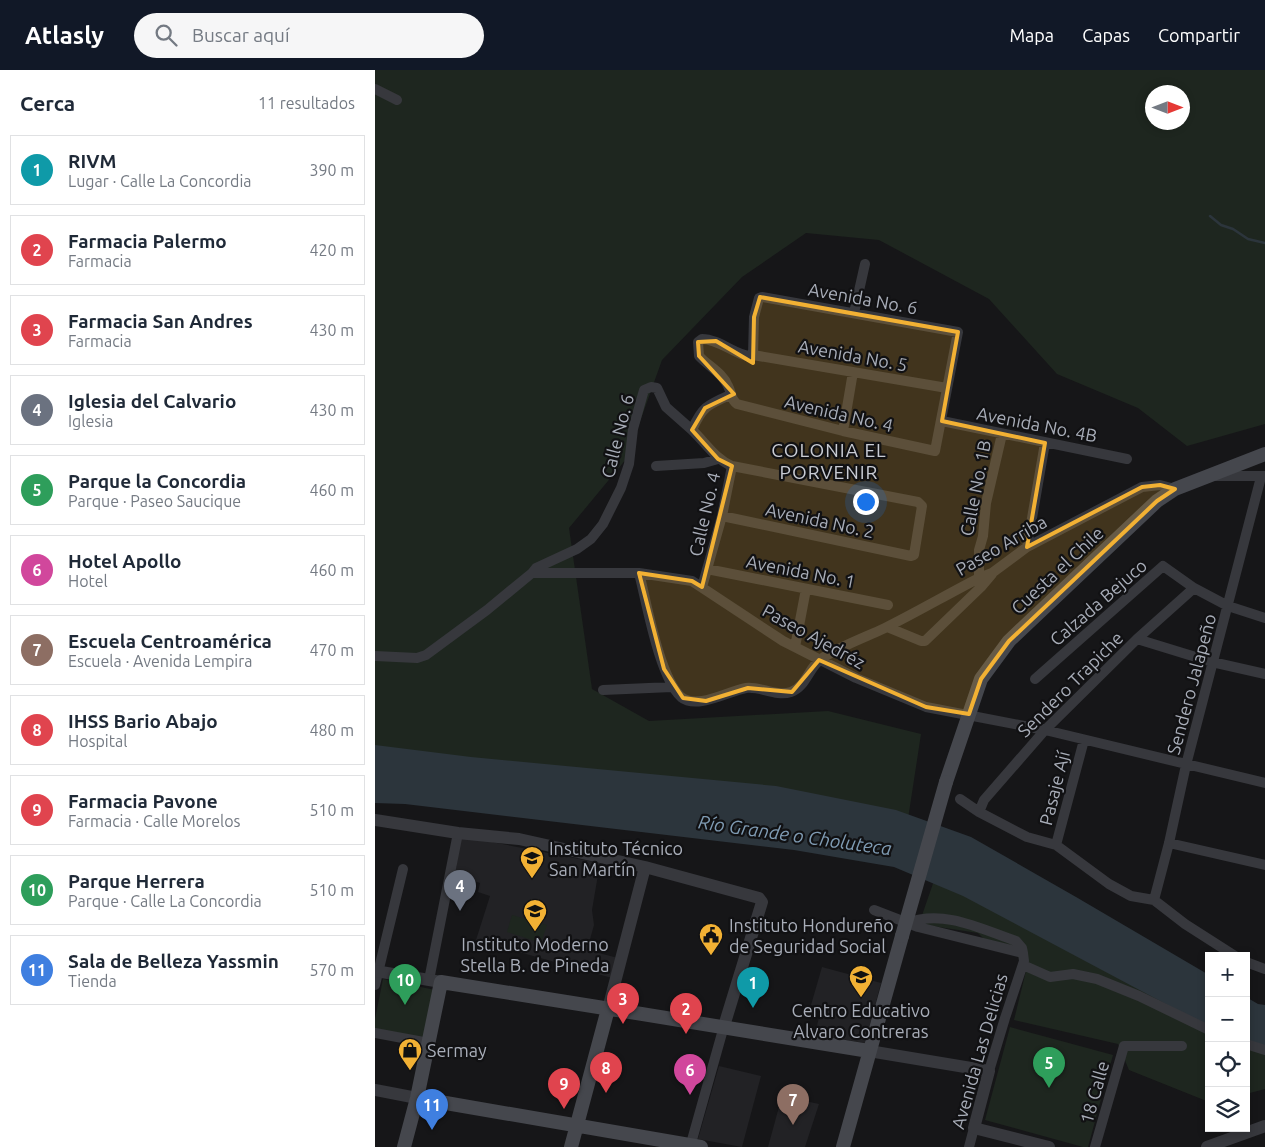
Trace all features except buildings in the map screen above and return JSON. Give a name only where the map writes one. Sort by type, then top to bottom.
[{"type":"main road","name":"Cuesta el Chile","points":[[843,1147],[946,782],[981,679],[1009,641],[1157,501],[1175,489],[1265,454]]},
{"type":"main road","points":[[404,1147],[429,1043],[435,981],[724,1026],[869,1051]]},
{"type":"main road","points":[[571,1147],[608,1009]]},
{"type":"main road","points":[[417,1098],[694,1146]]},
{"type":"street","points":[[375,89],[397,100]]},
{"type":"street","points":[[855,313],[865,264]]},
{"type":"street","name":"Avenida No. 6","points":[[753,355],[754,318],[759,298],[762,297],[958,332],[947,388]]},
{"type":"street","points":[[692,430],[700,413],[713,403],[733,400],[729,386],[699,356],[698,342],[702,339],[716,341],[743,356],[749,357],[753,355]]},
{"type":"street","name":"Avenida No. 5","points":[[753,355],[947,388]]},
{"type":"street","points":[[843,431],[853,372]]},
{"type":"street","name":"Calle No. 4","points":[[651,387],[657,388],[666,407],[692,430],[718,459],[732,466],[702,587]]},
{"type":"street","name":"Calle No. 6","points":[[532,573],[536,568],[577,549],[591,539],[603,524],[621,488],[629,464],[633,429],[644,390],[651,387]]},
{"type":"street","points":[[942,421],[947,388]]},
{"type":"street","name":"Avenida No. 4","points":[[733,400],[843,431],[935,451],[942,421]]},
{"type":"street","name":"Avenida No. 4B","points":[[942,421],[1127,458]]},
{"type":"street","name":"Calle No. 1B","points":[[979,578],[979,550],[983,536],[986,504],[1002,434]]},
{"type":"street","points":[[1027,547],[1045,443]]},
{"type":"street","points":[[656,466],[704,463],[718,459]]},
{"type":"street","name":"Avenida No. 2","points":[[721,516],[911,556],[914,555],[922,506],[918,502],[732,466]]},
{"type":"street","points":[[1210,475],[1263,476]]},
{"type":"street","name":"Sendero Jalapeño","points":[[1153,900],[1169,843],[1212,662],[1263,476]]},
{"type":"street","name":"Paseo Arriba","points":[[819,660],[992,573],[1027,547],[1142,487],[1160,485],[1175,489]]},
{"type":"street","name":"Calzada Bejuco","points":[[1035,679],[1163,566],[1195,588],[1228,606],[1265,618]]},
{"type":"street","name":"Avenida No. 1","points":[[707,569],[888,605]]},
{"type":"street","points":[[375,656],[417,658],[426,655],[487,610],[532,573]]},
{"type":"street","name":"Paseo Ajedréz","points":[[532,573],[639,573],[692,581],[783,641],[855,678],[926,707],[1045,730],[1265,783]]},
{"type":"street","points":[[639,573],[664,670],[672,687],[683,698],[693,702],[707,701],[730,692],[748,688],[777,693],[792,692],[804,681],[819,660]]},
{"type":"street","points":[[887,627],[921,642],[925,641],[981,587],[992,573]]},
{"type":"street","name":"Sendero Trapiche","points":[[979,812],[984,800],[1045,730],[1137,639],[1195,588]]},
{"type":"street","points":[[795,647],[806,589]]},
{"type":"street","points":[[1137,639],[1212,662],[1265,674]]},
{"type":"street","points":[[603,690],[672,687]]},
{"type":"street","name":"Pasaje Ají","points":[[1057,845],[1084,740]]},
{"type":"street","points":[[960,799],[979,812],[1027,838],[1057,845],[1109,884],[1131,896],[1153,900],[1185,924],[1229,952]]},
{"type":"street","points":[[375,820],[458,833],[519,839],[645,867],[759,898],[762,902],[724,1026],[694,1146]]},
{"type":"street","points":[[376,971],[435,981],[458,833]]},
{"type":"street","points":[[1169,843],[1265,865]]},
{"type":"street","points":[[608,1009],[645,867]]},
{"type":"street","points":[[375,985],[376,971],[403,870]]},
{"type":"street","points":[[873,910],[904,929],[1023,953],[1022,948],[1016,941],[951,919],[928,918],[904,929]]},
{"type":"street","name":"Avenida Las Delicias","points":[[969,1147],[1005,1018],[1023,965],[1023,953]]},
{"type":"street","points":[[1250,963],[1265,969]]},
{"type":"street","points":[[1023,965],[1050,978],[1073,974],[1097,980],[1139,996],[1205,1028]]},
{"type":"street","points":[[375,1033],[429,1043]]},
{"type":"street","points":[[1250,1045],[1265,1050]]},
{"type":"street","name":"18 Calle","points":[[1095,1147],[1124,1046],[1183,1046]]},
{"type":"street","points":[[869,1051],[989,1072]]},
{"type":"street","points":[[375,1090],[417,1098]]},
{"type":"street","points":[[1207,1147],[1265,1126]]},
{"type":"street","points":[[974,1128],[1049,1147]]},
{"type":"highlighted area","points":[[760,297],[958,332],[942,421],[1045,443],[1027,547],[1142,487],[1160,485],[1175,489],[1157,501],[1009,641],[981,679],[969,714],[926,707],[819,660],[792,692],[748,688],[706,701],[683,698],[664,669],[639,573],[692,581],[702,587],[732,466],[718,459],[692,430],[705,408],[734,394],[699,356],[698,342],[716,341],[753,363],[754,317]]},
{"type":"shaded area","points":[[375,70],[1265,70],[1265,424],[1187,446],[1138,408],[1057,374],[989,299],[879,240],[806,233],[742,277],[662,360],[627,458],[569,528],[592,689],[649,721],[828,711],[921,734],[906,832],[375,788]]},
{"type":"shaded area","points":[[461,836],[600,863],[592,910],[594,925],[587,950],[618,958],[612,978],[476,940],[490,896],[478,892],[480,883],[455,875]]},
{"type":"shaded area","points":[[938,869],[1205,1013],[1205,1100],[1129,1070],[1118,1044],[1014,1020],[1027,967],[1016,955],[991,946],[978,933],[919,924]]},
{"type":"shaded area","points":[[512,915],[547,925],[541,943],[507,932]]},
{"type":"shaded area","name":"Centro Educativo Alvaro Contreras","points":[[822,967],[881,983],[865,1043],[815,1035],[821,1008],[811,1005]]},
{"type":"shaded area","points":[[383,979],[435,990],[425,1039],[375,1029],[375,1019]]},
{"type":"shaded area","points":[[1010,1027],[1113,1055],[1088,1147],[985,1120]]},
{"type":"shaded area","points":[[1250,1035],[1265,1042],[1265,1089],[1250,1093]]},
{"type":"shaded area","points":[[719,1066],[761,1076],[742,1147],[698,1139]]},
{"type":"shaded area","points":[[782,1096],[819,1104],[805,1147],[768,1147]]},
{"type":"water","name":"Río Grande o Choluteca","points":[[375,745],[471,757],[776,786],[896,810],[971,837],[1205,973],[1205,1025],[963,896],[894,867],[794,850],[405,804],[375,803]]},
{"type":"water","points":[[1250,999],[1258,1004],[1265,1005],[1265,1048],[1250,1042]]},
{"type":"waterway","points":[[1210,216],[1221,225],[1233,229],[1248,239],[1265,243]]},
{"type":"place","name":"Instituto Técnico San Martín","points":[[532,879]]},
{"type":"place","name":"Iglesia del Calvario","points":[[460,911]]},
{"type":"place","name":"Instituto Moderno Stella B. de Pineda","points":[[535,932]]},
{"type":"place","name":"Instituto Hondureño de Seguridad Social","points":[[711,956]]},
{"type":"place","name":"Centro Educativo Alvaro Contreras","points":[[861,998]]},
{"type":"place","name":"Parque Herrera","points":[[405,1005]]},
{"type":"place","name":"RIVM","points":[[753,1008]]},
{"type":"place","name":"Farmacia San Andres","points":[[623,1024]]},
{"type":"place","name":"Farmacia Palermo","points":[[686,1034]]},
{"type":"place","name":"Sermay","points":[[410,1071]]},
{"type":"place","name":"Parque la Concordia","points":[[1049,1088]]},
{"type":"place","name":"IHSS Bario Abajo","points":[[606,1093]]},
{"type":"place","name":"Hotel Apollo","points":[[690,1095]]},
{"type":"place","name":"Farmacia Pavone","points":[[564,1109]]},
{"type":"place","name":"Escuela Centroamérica","points":[[793,1125]]},
{"type":"place","name":"Sala de Belleza Yassmin","points":[[432,1130]]},
{"type":"district","name":"COLONIA EL PORVENIR","points":[[829,461]]}]
